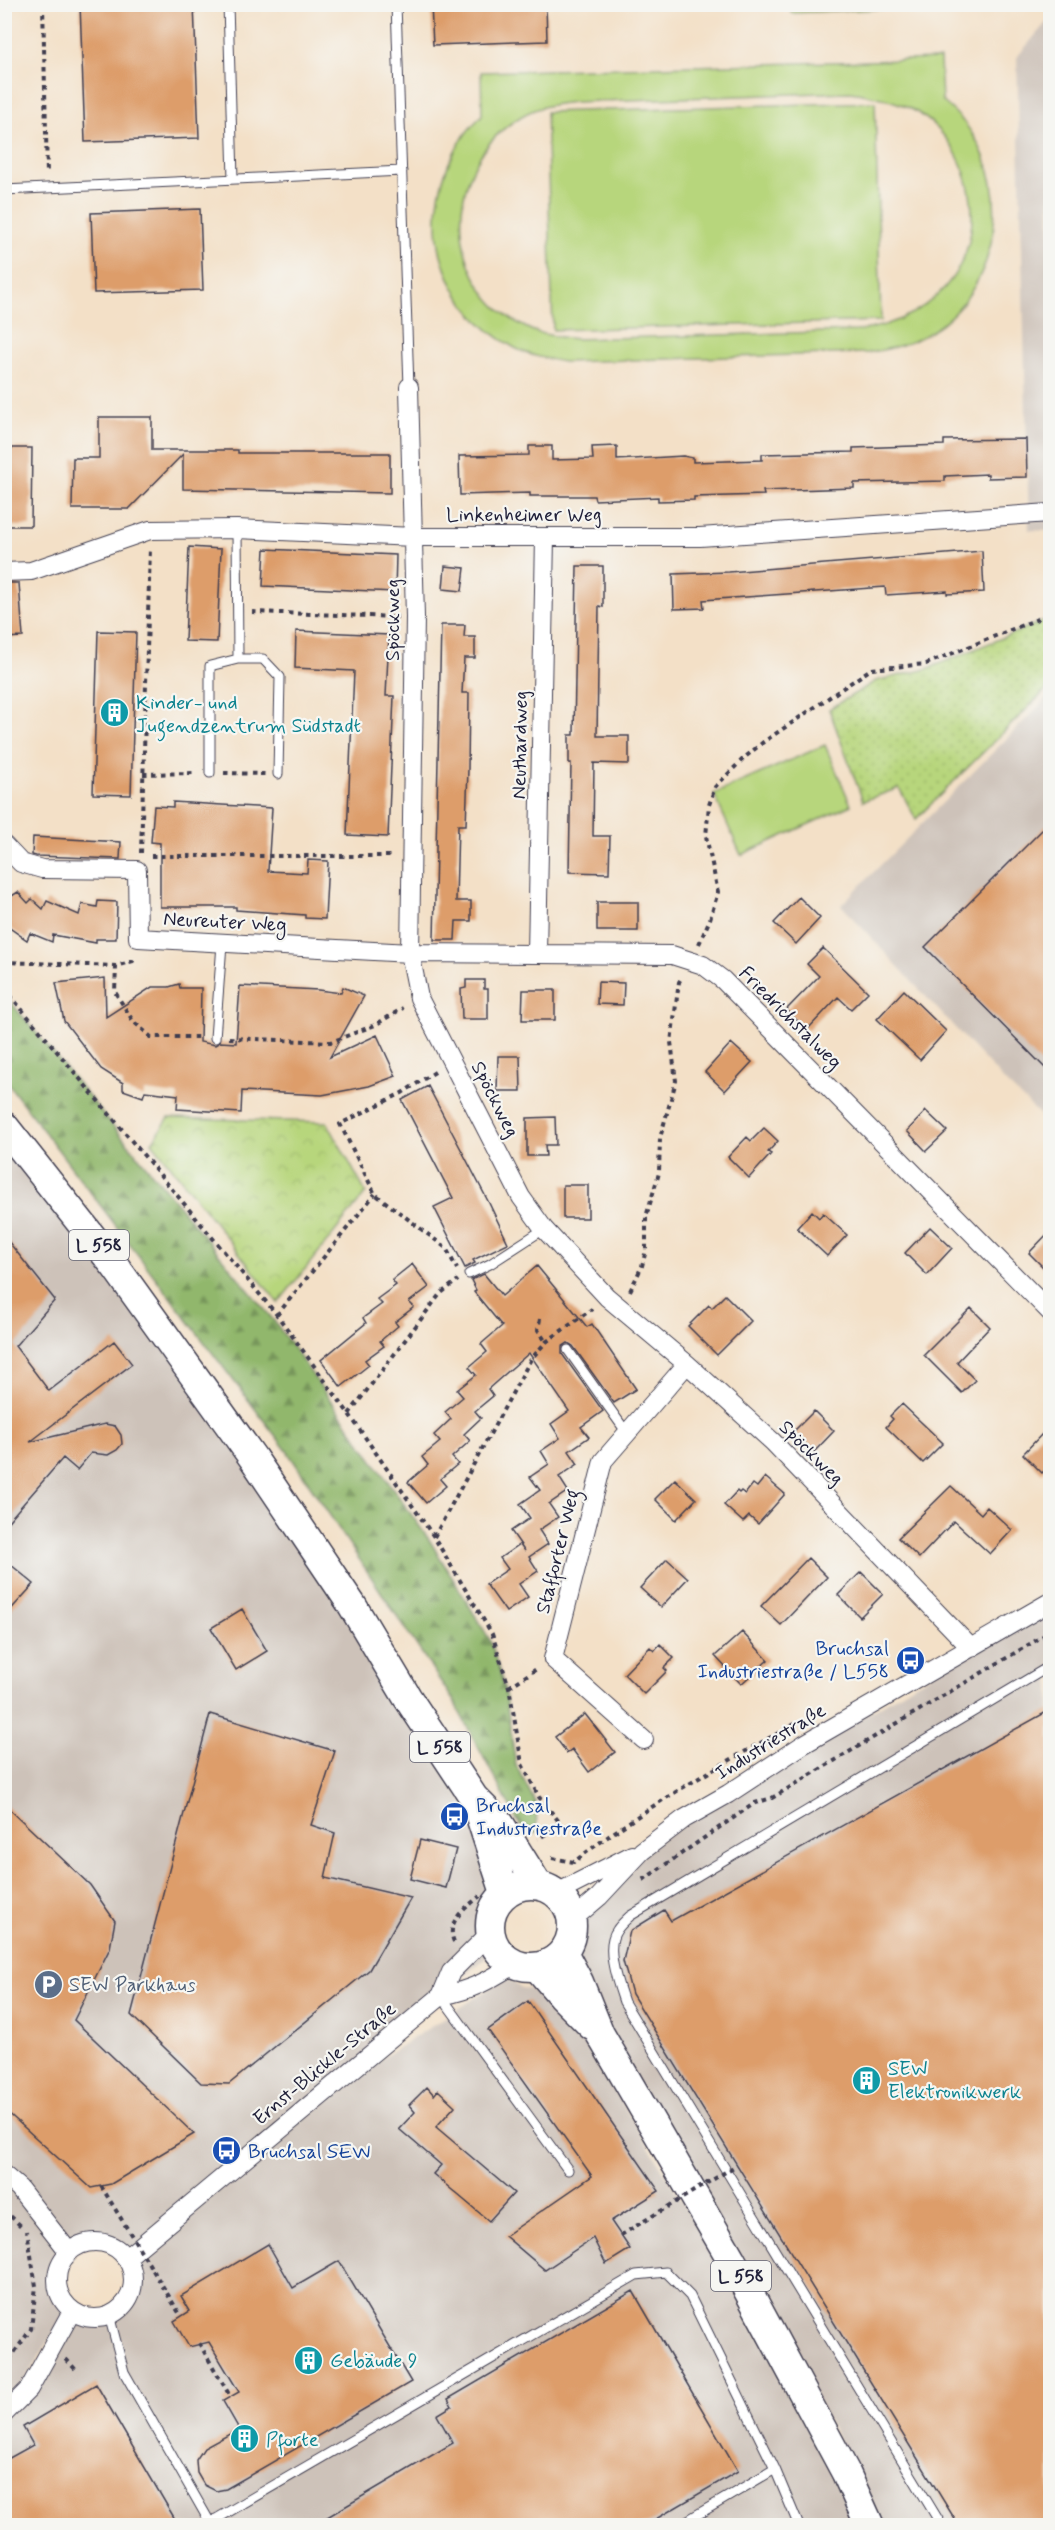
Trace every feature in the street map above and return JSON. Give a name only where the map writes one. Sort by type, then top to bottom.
[{"type":"main road","name":"L 558","points":[[4,1126],[115,1266],[253,1458],[352,1605],[406,1697],[474,1798],[500,1824],[547,1889],[569,1910],[572,1920]]},
{"type":"main road","name":"L 558","points":[[474,1798],[504,1893]]},
{"type":"main road","points":[[490,1933],[490,1919],[494,1906],[504,1893],[525,1884],[547,1889]]},
{"type":"main road","points":[[526,1965],[547,1964],[563,1952],[569,1942],[572,1920]]},
{"type":"main road","name":"L 558","points":[[490,1933],[494,1946],[503,1957],[526,1965],[561,1995],[600,2034]]},
{"type":"main road","name":"L 558","points":[[563,1952],[579,1983],[600,2034],[737,2269],[846,2474],[870,2526]]},
{"type":"street","name":"Spöckweg","points":[[409,387],[415,617],[410,953],[419,998],[521,1197],[544,1229],[613,1302],[687,1364],[773,1442],[971,1648]]},
{"type":"street","name":"Linkenheimer Weg","points":[[4,572],[32,571],[150,530],[237,529],[414,537],[700,537],[1050,513]]},
{"type":"street","name":"Neuthardweg","points":[[537,954],[545,537]]},
{"type":"street","name":"Neureuter Weg","points":[[4,845],[21,863],[42,868],[137,870],[138,938],[410,953]]},
{"type":"street","name":"Friedrichstalweg","points":[[410,953],[672,955],[703,965],[723,980],[1050,1312]]},
{"type":"street","name":"Stafforter Weg","points":[[553,1659],[603,1461],[687,1364]]},
{"type":"street","name":"Industriestraße","points":[[572,1920],[599,1897],[642,1851],[684,1819],[728,1794],[804,1744],[1050,1602]]},
{"type":"street","points":[[553,1659],[644,1740]]},
{"type":"street","name":"Industriestraße","points":[[547,1889],[642,1851]]},
{"type":"street","name":"Ernst-Blickle-Straße","points":[[126,2258],[441,1996],[451,1972],[490,1933]]},
{"type":"street","name":"Ernst-Blickle-Straße","points":[[441,1996],[465,1992],[526,1965]]},
{"type":"street","points":[[4,2175],[19,2188],[69,2252]]},
{"type":"street","points":[[101,2242],[115,2248],[126,2258],[132,2272],[132,2286],[128,2299],[120,2308],[109,2315],[91,2318],[72,2311],[62,2299],[56,2280],[60,2265],[69,2252],[84,2243],[101,2242]]},
{"type":"street","points":[[4,2414],[29,2389],[72,2311]]},
{"type":"lane","points":[[228,4],[233,179]]},
{"type":"lane","points":[[396,4],[409,387]]},
{"type":"lane","points":[[4,190],[402,171]]},
{"type":"lane","points":[[237,529],[238,659]]},
{"type":"lane","points":[[210,772],[210,666],[238,659],[263,659],[280,677],[278,774]]},
{"type":"lane","points":[[215,1038],[222,944]]},
{"type":"lane","points":[[469,1274],[492,1263],[544,1229]]},
{"type":"lane","points":[[568,1350],[627,1433]]},
{"type":"lane","points":[[942,2526],[624,2002],[614,1968],[612,1947],[615,1932],[630,1916],[1050,1666]]},
{"type":"lane","points":[[441,1996],[568,2170]]},
{"type":"lane","points":[[109,2315],[124,2372],[212,2524],[636,2275],[666,2272],[690,2296],[775,2469],[799,2526]]},
{"type":"lane","points":[[678,2526],[775,2469]]},
{"type":"path","points":[[43,4],[48,188]]},
{"type":"path","points":[[150,530],[141,856],[410,856]]},
{"type":"path","points":[[237,612],[415,617]]},
{"type":"path","points":[[434,1537],[531,1359],[546,1342],[631,1290],[642,1266],[646,1250],[646,1216],[659,1173],[660,1138],[676,1081],[671,1042],[679,982],[692,962],[711,920],[718,892],[706,836],[709,805],[715,787],[762,743],[871,669],[926,664],[1050,615]]},
{"type":"path","points":[[4,962],[116,966],[133,961],[138,938]]},
{"type":"path","points":[[116,966],[115,992],[133,1021],[152,1037],[331,1042],[375,1025],[419,998]]},
{"type":"path","points":[[4,988],[277,1315],[434,1537],[492,1634],[508,1687],[522,1764],[539,1797],[561,1824],[530,1845]]},
{"type":"path","points":[[349,1414],[440,1294],[462,1277],[446,1248],[375,1194],[340,1124],[402,1093],[452,1062]]},
{"type":"path","points":[[277,1315],[375,1194]]},
{"type":"path","points":[[540,1319],[538,1330],[546,1342]]},
{"type":"path","points":[[635,1887],[755,1803],[772,1798],[1050,1632]]},
{"type":"path","points":[[508,1687],[553,1659]]},
{"type":"path","points":[[543,1856],[574,1862],[617,1828],[718,1767],[801,1721]]},
{"type":"path","points":[[621,2235],[737,2165]]},
{"type":"path","points":[[101,2186],[181,2316]]},
{"type":"path","points":[[4,2210],[27,2231],[36,2286],[31,2329],[4,2367]]},
{"type":"path","points":[[199,2343],[230,2397]]},
{"type":"shaded area","points":[[1050,18],[1050,531],[1029,530],[1017,57]]},
{"type":"shaded area","points":[[1050,695],[1050,1124],[1008,1085],[841,905]]},
{"type":"shaded area","points":[[4,1126],[188,1368],[511,1879],[485,1914],[487,1956],[129,2254],[118,2243],[102,2237],[84,2239],[68,2245],[56,2265],[54,2287],[68,2311],[4,2412]]},
{"type":"shaded area","name":"SEW Elektronikwerk","points":[[1050,1602],[1050,2525],[884,2525],[781,2333],[555,1964],[570,1940],[572,1906],[642,1851]]},
{"type":"shaded area","points":[[506,1978],[522,1988],[554,1992],[771,2346],[862,2525],[5,2525],[4,2418],[72,2318],[89,2321],[115,2315],[134,2290],[130,2256],[310,2105]]},
{"type":"green space","points":[[791,4],[993,4],[791,13]]},
{"type":"green space","points":[[940,59],[942,101],[966,125],[983,154],[992,186],[994,218],[989,251],[977,281],[958,309],[925,336],[884,350],[867,353],[564,362],[527,353],[488,330],[467,308],[451,282],[441,254],[437,225],[439,194],[448,165],[466,133],[482,115],[481,72]],"holes":[[[850,92],[892,101],[923,116],[945,137],[964,171],[971,201],[971,229],[965,255],[952,278],[935,297],[913,313],[887,324],[857,331],[576,339],[531,330],[501,311],[480,286],[467,257],[462,226],[465,194],[476,164],[495,137],[522,116],[547,106],[574,102]]]},
{"type":"green space","points":[[875,102],[881,321],[553,330],[546,112]]},
{"type":"green space","points":[[1050,618],[1050,686],[916,819],[899,788],[863,801],[829,709],[876,681],[927,669]]},
{"type":"green space","points":[[825,745],[851,805],[741,855],[714,794]]},
{"type":"green space","points":[[5,995],[275,1322],[430,1541],[490,1640],[504,1687],[516,1765],[536,1804],[537,1832],[526,1837],[453,1700],[287,1451],[5,1080]]},
{"type":"green space","points":[[169,1118],[327,1122],[366,1193],[278,1303],[152,1142]]},
{"type":"building","points":[[80,4],[194,4],[199,138],[85,142]]},
{"type":"building","points":[[431,4],[546,4],[547,41],[433,45]]},
{"type":"building","points":[[200,209],[203,290],[94,293],[91,213]]},
{"type":"building","points":[[99,417],[152,417],[152,450],[238,450],[238,453],[390,453],[390,493],[183,489],[183,454],[129,509],[72,509],[73,458],[99,458]]},
{"type":"building","points":[[1026,439],[1027,477],[988,478],[988,474],[945,476],[945,481],[854,483],[854,488],[763,491],[764,495],[694,497],[694,500],[658,501],[658,497],[595,500],[594,496],[530,496],[530,493],[460,495],[459,456],[529,455],[529,446],[552,446],[552,460],[593,459],[592,447],[617,446],[617,460],[683,456],[693,458],[693,462],[762,460],[762,454],[853,452],[853,448],[944,445],[944,440]]},
{"type":"building","points":[[4,448],[32,448],[31,526],[4,526]]},
{"type":"building","points":[[189,547],[221,549],[217,642],[185,641]]},
{"type":"building","points":[[265,549],[396,555],[395,592],[263,586]]},
{"type":"building","points":[[982,551],[984,592],[947,594],[947,591],[886,595],[885,587],[703,600],[704,608],[674,609],[673,574],[729,572]]},
{"type":"building","points":[[445,566],[465,568],[462,591],[443,589]]},
{"type":"building","points":[[577,566],[603,566],[603,607],[599,606],[597,736],[629,736],[629,764],[594,763],[593,836],[610,836],[609,873],[569,872],[571,763],[569,763],[569,735],[574,735]]},
{"type":"building","points":[[4,583],[19,583],[23,637],[4,638]]},
{"type":"building","points":[[441,625],[465,625],[464,637],[475,637],[475,658],[464,658],[462,693],[469,693],[468,769],[466,825],[458,825],[456,901],[471,901],[471,921],[456,921],[455,940],[434,940]]},
{"type":"building","name":"Kinder- und Jugendzentrum Südstadt","points":[[98,631],[136,632],[131,795],[93,794]]},
{"type":"building","points":[[296,631],[389,635],[386,696],[394,696],[388,837],[347,835],[354,671],[295,668]]},
{"type":"building","points":[[173,802],[272,808],[268,871],[307,873],[308,860],[328,861],[325,919],[305,918],[305,915],[236,910],[236,907],[160,907],[160,843],[151,842],[154,806],[173,807]]},
{"type":"building","points":[[1050,822],[1050,1073],[925,947]]},
{"type":"building","points":[[33,837],[121,842],[120,859],[32,855]]},
{"type":"building","points":[[18,892],[28,903],[32,899],[43,909],[47,901],[79,915],[82,904],[97,907],[98,901],[117,902],[116,939],[96,939],[96,943],[53,935],[52,942],[30,933],[27,940],[4,924],[4,901]]},
{"type":"building","points":[[799,897],[820,918],[796,944],[774,923]]},
{"type":"building","points":[[597,902],[638,902],[638,931],[597,931]]},
{"type":"building","points":[[823,948],[868,992],[851,1009],[838,997],[807,1030],[786,1010],[819,976],[807,964]]},
{"type":"building","points":[[105,978],[106,1017],[152,987],[169,987],[179,984],[180,988],[201,988],[200,1042],[215,1045],[220,1042],[236,1043],[240,986],[341,993],[343,987],[364,996],[330,1057],[377,1035],[396,1076],[369,1086],[322,1095],[242,1091],[241,1113],[177,1109],[178,1095],[145,1091],[143,1097],[123,1090],[123,1083],[101,1069],[64,1021],[56,983]]},
{"type":"building","points":[[466,980],[484,980],[484,989],[488,989],[488,1019],[462,1019],[461,989],[466,988]]},
{"type":"building","points":[[598,982],[624,983],[623,1005],[597,1004]]},
{"type":"building","points":[[523,990],[555,990],[555,1020],[522,1020]]},
{"type":"building","points":[[904,990],[946,1031],[920,1060],[877,1019]]},
{"type":"building","points":[[731,1043],[752,1062],[725,1091],[705,1072]]},
{"type":"building","points":[[498,1056],[520,1056],[521,1091],[497,1091]]},
{"type":"building","points":[[428,1086],[508,1243],[473,1260],[475,1263],[465,1268],[434,1207],[453,1198],[402,1100]]},
{"type":"building","points":[[926,1111],[947,1131],[926,1151],[907,1131]]},
{"type":"building","points":[[555,1117],[556,1145],[545,1145],[546,1156],[527,1156],[527,1118]]},
{"type":"building","points":[[764,1128],[778,1141],[768,1152],[771,1154],[749,1178],[728,1157],[747,1137],[751,1141]]},
{"type":"building","points":[[563,1185],[588,1185],[588,1218],[563,1218]]},
{"type":"building","points":[[812,1211],[819,1218],[823,1213],[847,1235],[827,1256],[797,1228]]},
{"type":"building","points":[[930,1227],[952,1248],[927,1275],[905,1253]]},
{"type":"building","points":[[1050,1231],[1050,1274],[1029,1253]]},
{"type":"building","points":[[4,1236],[55,1300],[15,1346],[49,1391],[114,1341],[132,1364],[30,1442],[105,1424],[115,1426],[121,1435],[122,1444],[108,1455],[91,1453],[77,1470],[63,1458],[4,1526]]},
{"type":"building","points":[[412,1264],[429,1287],[409,1302],[414,1307],[395,1322],[398,1326],[380,1341],[384,1346],[365,1360],[369,1365],[341,1387],[321,1360],[366,1323],[363,1318],[382,1304],[377,1299],[396,1285],[392,1280]]},
{"type":"building","points":[[537,1266],[587,1327],[592,1324],[636,1389],[614,1403],[573,1346],[568,1343],[562,1347],[562,1354],[603,1411],[581,1427],[589,1437],[569,1451],[578,1464],[559,1477],[568,1491],[549,1504],[558,1517],[539,1530],[548,1544],[529,1557],[538,1571],[519,1584],[528,1597],[506,1612],[486,1584],[508,1569],[500,1558],[520,1544],[525,1551],[511,1531],[530,1518],[520,1504],[540,1490],[530,1477],[549,1464],[541,1451],[560,1438],[551,1424],[569,1411],[529,1353],[488,1389],[493,1396],[475,1411],[481,1418],[464,1434],[470,1441],[452,1457],[458,1464],[440,1479],[446,1486],[426,1503],[408,1482],[428,1465],[422,1457],[440,1442],[434,1435],[451,1419],[445,1412],[463,1397],[457,1390],[476,1375],[469,1367],[487,1352],[481,1344],[502,1326],[474,1292],[476,1290],[471,1280],[484,1274],[502,1296]]},
{"type":"building","points":[[725,1295],[751,1321],[717,1355],[688,1326],[709,1305],[712,1308]]},
{"type":"building","points":[[971,1308],[990,1327],[957,1362],[975,1380],[962,1393],[924,1355]]},
{"type":"building","points":[[902,1404],[943,1443],[923,1463],[886,1427],[893,1419],[890,1416]]},
{"type":"building","points":[[814,1411],[834,1431],[814,1452],[793,1432]]},
{"type":"building","points":[[1042,1434],[1050,1442],[1050,1465],[1042,1473],[1023,1454]]},
{"type":"building","points":[[765,1477],[785,1494],[758,1524],[749,1516],[743,1522],[724,1505],[737,1491],[745,1494],[753,1484],[757,1487]]},
{"type":"building","points":[[675,1479],[696,1499],[676,1520],[655,1499]]},
{"type":"building","points":[[951,1486],[981,1514],[987,1507],[1012,1530],[990,1554],[954,1521],[919,1558],[898,1538]]},
{"type":"building","points":[[808,1558],[827,1577],[781,1625],[761,1606]]},
{"type":"building","points":[[4,1559],[34,1584],[4,1617]]},
{"type":"building","points":[[667,1559],[688,1578],[661,1607],[640,1588]]},
{"type":"building","points":[[861,1572],[883,1594],[860,1617],[838,1595]]},
{"type":"building","points":[[242,1609],[267,1651],[236,1670],[211,1628]]},
{"type":"building","points":[[742,1632],[768,1660],[741,1684],[715,1656]]},
{"type":"building","points":[[660,1644],[674,1658],[664,1668],[667,1671],[644,1694],[624,1674],[650,1647],[654,1651]]},
{"type":"building","name":"SEW Elektronikwerk","points":[[1050,1710],[1050,2526],[959,2526],[632,1994],[623,1961],[630,1931],[664,1910],[671,1921]]},
{"type":"building","points":[[210,1714],[335,1751],[311,1825],[335,1833],[325,1878],[411,1898],[369,1970],[229,2084],[201,2083],[131,2015]]},
{"type":"building","points":[[585,1714],[615,1752],[589,1772],[572,1749],[567,1753],[555,1737]]},
{"type":"building","name":"SEW Parkhaus","points":[[4,1804],[90,1885],[115,1921],[110,1948],[74,2020],[194,2134],[111,2184],[91,2188],[4,2109]]},
{"type":"building","points":[[420,1840],[456,1849],[446,1888],[410,1879]]},
{"type":"building","points":[[528,2001],[659,2191],[611,2221],[630,2249],[606,2264],[593,2238],[545,2270],[505,2236],[592,2176],[488,2030]]},
{"type":"building","points":[[427,2087],[434,2095],[438,2090],[455,2106],[436,2127],[514,2193],[489,2221],[433,2174],[441,2165],[399,2129],[415,2112],[409,2105]]},
{"type":"building","name":"Gebäude 9","points":[[268,2244],[293,2288],[339,2261],[411,2382],[226,2489],[216,2491],[204,2485],[197,2473],[196,2460],[204,2448],[239,2429],[223,2401],[239,2392],[209,2342],[189,2347],[174,2321],[190,2311],[181,2296]]},
{"type":"building","points":[[633,2291],[738,2471],[644,2526],[312,2526],[453,2443],[437,2415],[452,2406],[448,2399]]},
{"type":"building","points":[[96,2384],[179,2526],[4,2526],[4,2461],[33,2445],[23,2427]]},
{"type":"place","name":"Kinder- und Jugendzentrum Südstadt","points":[[115,713]]},
{"type":"place","name":"Bruchsal Industriestraße / L558","points":[[910,1660]]},
{"type":"place","name":"Bruchsal Industriestraße","points":[[455,1817]]},
{"type":"place","name":"SEW Parkhaus","points":[[48,1984]]},
{"type":"place","name":"SEW Elektronikwerk","points":[[867,2080]]},
{"type":"place","name":"Bruchsal SEW","points":[[227,2151]]},
{"type":"place","name":"Gebäude 9","points":[[309,2360]]},
{"type":"place","name":"Pforte","points":[[245,2439]]}]
